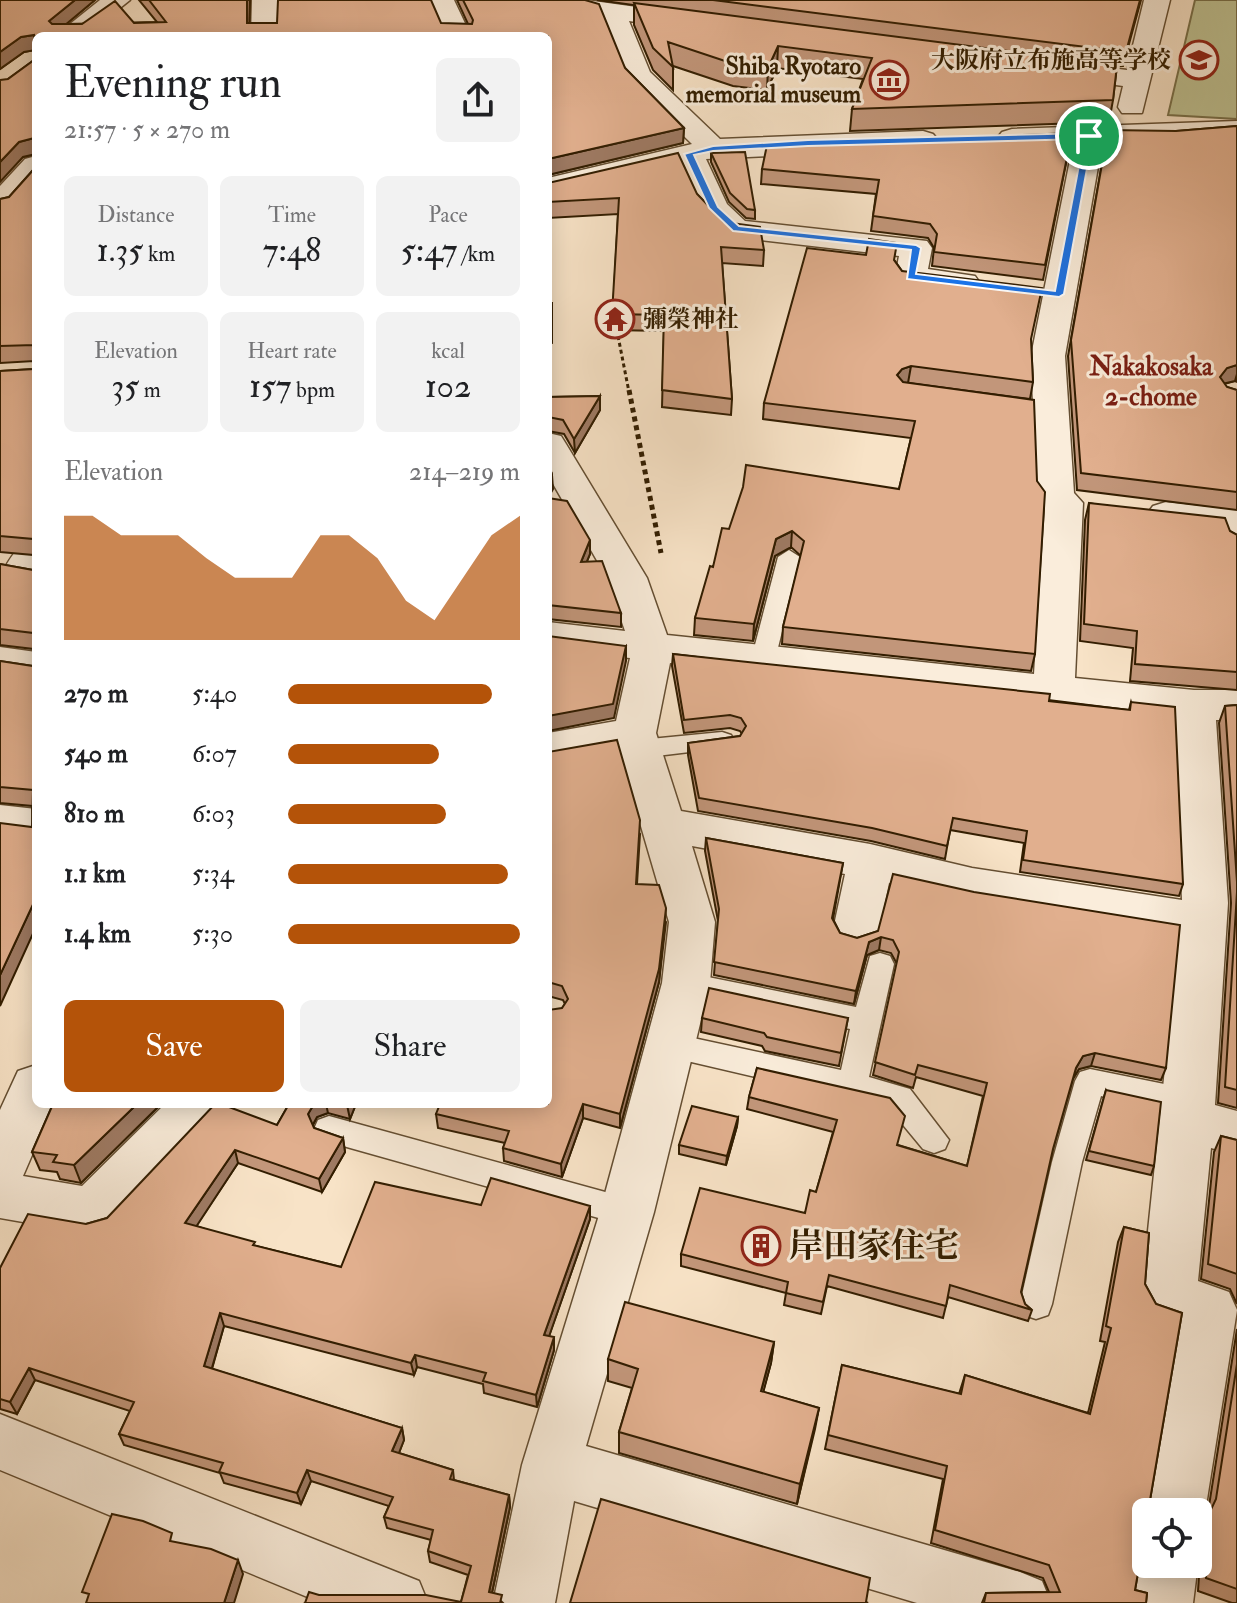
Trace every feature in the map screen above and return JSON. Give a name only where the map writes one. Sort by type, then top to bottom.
[{"type":"street","points":[[264,32],[265,0]]},
{"type":"street","points":[[441,0],[456,32]]},
{"type":"street","points":[[1127,134],[1157,0]]},
{"type":"street","points":[[75,32],[126,5]]},
{"type":"street","points":[[719,25],[646,8],[604,8],[637,75],[701,151],[714,208],[736,229],[916,248],[911,277],[1030,291]]},
{"type":"street","points":[[1029,66],[1138,80]]},
{"type":"street","points":[[979,139],[1237,130]]},
{"type":"street","points":[[1089,136],[1030,291],[1048,356],[1038,409],[1056,498],[1235,530]]},
{"type":"street","points":[[552,186],[701,151],[948,139]]},
{"type":"street","points":[[32,169],[0,204],[32,205]]},
{"type":"street","points":[[524,1603],[551,1465],[627,1212],[686,983],[692,922],[637,741],[652,649],[627,578],[552,451]]},
{"type":"street","points":[[552,506],[592,514]]},
{"type":"street","points":[[1054,688],[1094,506]]},
{"type":"street","points":[[552,636],[1215,705],[1215,911],[1169,1298],[1209,1310],[1177,1498]]},
{"type":"street","points":[[0,661],[32,665]]},
{"type":"street","points":[[552,748],[637,741]]},
{"type":"street","points":[[0,821],[32,825]]},
{"type":"street","points":[[665,825],[870,861],[972,885],[1215,911]]},
{"type":"street","points":[[868,947],[870,861]]},
{"type":"street","points":[[0,1169],[32,1095]]},
{"type":"street","points":[[0,1195],[92,1211],[194,1108]]},
{"type":"street","points":[[1189,1111],[1237,1133]]},
{"type":"street","points":[[0,1442],[397,1603]]},
{"type":"street","points":[[551,1465],[1020,1603]]},
{"type":"street","points":[[1162,1603],[1166,1578]]},
{"type":"lane","points":[[763,660],[789,557]]},
{"type":"lane","points":[[637,741],[730,740]]},
{"type":"lane","points":[[852,1085],[866,1021],[868,947]]},
{"type":"lane","points":[[686,983],[866,1021]]},
{"type":"lane","points":[[670,1045],[899,1098],[934,1140]]},
{"type":"lane","points":[[1036,1304],[1067,1162],[1090,1081],[1189,1111]]},
{"type":"lane","points":[[329,1129],[627,1212]]},
{"type":"path","points":[[618,336],[661,566]]},
{"type":"green space","name":"大阪府立布施高等学校","points":[[1195,0],[1237,0],[1237,119],[1168,115]]},
{"type":"building","points":[[0,0],[75,0],[49,21],[52,24],[82,24],[115,1],[134,23],[166,22],[149,0],[247,0],[247,23],[277,23],[278,0],[431,0],[441,23],[472,24],[463,0],[585,0],[599,4],[625,68],[684,128],[552,158],[552,32],[32,32],[32,35],[21,37],[0,52]]},
{"type":"building","points":[[713,0],[1140,0],[1126,52]]},
{"type":"building","points":[[634,3],[1117,65],[1113,100],[852,109],[872,58],[778,46],[768,68],[734,64],[668,42],[673,67],[653,48]]},
{"type":"building","points":[[32,61],[32,139],[19,142],[0,162],[0,80],[8,79]]},
{"type":"building","points":[[1237,126],[1237,365],[1227,368],[1220,377],[1227,387],[1237,390],[1237,492],[1081,473],[1071,340],[1108,130],[1176,131]]},
{"type":"building","points":[[1072,133],[1045,265],[934,252],[937,234],[930,224],[873,216],[879,180],[762,169],[767,145]]},
{"type":"building","points":[[745,152],[755,210],[747,209],[730,193],[711,153]]},
{"type":"building","points":[[678,153],[697,194],[724,222],[760,227],[764,250],[721,247],[732,399],[662,390],[664,315],[612,314],[619,198],[552,202],[552,182]]},
{"type":"building","points":[[32,171],[32,345],[0,346],[0,199],[9,197]]},
{"type":"building","points":[[869,239],[897,243],[894,260],[902,271],[1042,288],[1031,339],[1033,382],[911,366],[897,375],[903,382],[1034,400],[1037,481],[1045,492],[1035,654],[783,627],[804,541],[792,531],[776,539],[754,624],[695,618],[710,566],[713,567],[722,528],[729,529],[743,487],[746,465],[899,489],[915,421],[764,403],[807,248],[866,255]]},
{"type":"building","points":[[32,369],[32,539],[0,536],[0,371]]},
{"type":"building","points":[[600,396],[574,439],[563,420],[552,418],[552,397]]},
{"type":"building","points":[[552,499],[567,501],[590,540],[581,562],[602,561],[621,613],[552,605]]},
{"type":"building","points":[[1089,503],[1225,518],[1230,531],[1237,535],[1237,672],[1135,664],[1137,631],[1084,624]]},
{"type":"building","points":[[0,564],[32,570],[32,633],[0,629]]},
{"type":"building","points":[[552,637],[626,646],[613,704],[552,715]]},
{"type":"building","points":[[673,654],[1050,694],[1049,701],[1130,710],[1131,702],[1175,707],[1183,884],[1023,860],[1027,831],[953,818],[947,846],[872,828],[699,798],[688,743],[740,736],[746,726],[741,718],[730,715],[684,720]]},
{"type":"building","points":[[0,661],[32,666],[32,790],[0,787]]},
{"type":"building","points":[[1237,705],[1237,882],[1225,706]]},
{"type":"building","points":[[617,740],[640,820],[636,884],[659,885],[666,908],[659,969],[620,1114],[583,1104],[561,1164],[503,1148],[509,1131],[436,1114],[438,1108],[552,1108],[552,1009],[562,1008],[568,999],[562,986],[552,983],[552,751]]},
{"type":"building","points":[[0,823],[32,827],[32,907],[0,975]]},
{"type":"building","points":[[706,838],[843,863],[832,918],[840,933],[857,938],[878,931],[893,874],[974,892],[1180,925],[1166,1068],[1095,1053],[1083,1056],[1076,1068],[1053,1149],[1021,1292],[1025,1304],[1032,1310],[950,1285],[946,1306],[829,1275],[823,1302],[786,1293],[788,1282],[681,1254],[700,1188],[805,1213],[810,1190],[816,1192],[837,1120],[749,1097],[757,1068],[890,1098],[905,1116],[897,1145],[967,1166],[987,1083],[918,1065],[915,1075],[875,1062],[899,952],[893,940],[881,937],[869,942],[856,991],[714,962],[719,909]]},
{"type":"building","points":[[1237,892],[1237,1090],[1225,1087]]},
{"type":"building","points":[[709,988],[848,1018],[841,1053],[767,1037],[764,1033],[702,1018]]},
{"type":"building","points":[[1106,1090],[1161,1102],[1154,1166],[1089,1151]]},
{"type":"building","points":[[692,1106],[738,1117],[727,1156],[679,1145]]},
{"type":"building","points":[[51,1108],[133,1108],[74,1165],[53,1162],[57,1155],[32,1152]]},
{"type":"building","points":[[211,1108],[232,1108],[277,1125],[287,1108],[312,1108],[308,1114],[314,1128],[343,1138],[319,1179],[235,1150],[185,1223],[255,1242],[253,1245],[341,1267],[375,1182],[481,1205],[491,1178],[590,1206],[544,1335],[554,1337],[536,1395],[483,1381],[486,1373],[415,1355],[411,1363],[220,1313],[204,1366],[402,1428],[392,1451],[453,1470],[450,1479],[509,1495],[489,1592],[502,1595],[500,1603],[305,1603],[309,1592],[319,1595],[426,1595],[461,1602],[471,1566],[428,1551],[433,1530],[384,1517],[393,1497],[307,1470],[297,1493],[219,1472],[223,1463],[119,1434],[134,1402],[29,1368],[10,1402],[0,1399],[0,1268],[28,1214],[86,1224],[107,1218]]},
{"type":"building","points":[[1221,1136],[1237,1140],[1237,1274],[1208,1264]]},
{"type":"building","points":[[1124,1227],[1149,1233],[1145,1284],[1156,1304],[1182,1313],[1150,1498],[1132,1498],[1132,1578],[1137,1578],[1135,1590],[1147,1593],[1146,1603],[984,1603],[986,1593],[1060,1592],[1049,1565],[935,1530],[947,1466],[828,1435],[842,1365],[961,1394],[965,1375],[1090,1414],[1111,1328],[1106,1326]]},
{"type":"building","points":[[625,1302],[774,1342],[761,1391],[819,1408],[800,1484],[619,1432],[638,1369],[608,1359]]},
{"type":"building","points":[[1237,1364],[1237,1589],[1206,1578],[1212,1578],[1212,1507],[1216,1499]]},
{"type":"building","points":[[601,1499],[870,1578],[868,1603],[570,1603]]},
{"type":"building","points":[[112,1514],[143,1521],[172,1533],[170,1541],[211,1549],[238,1560],[224,1603],[86,1603],[89,1594],[82,1592]]},
{"type":"place","name":"大阪府立布施高等学校","points":[[1199,60]]},
{"type":"place","name":"Shiba Ryotaro memorial museum","points":[[889,80]]},
{"type":"place","name":"彌榮神社","points":[[615,319]]},
{"type":"place","name":"岸田家住宅","points":[[761,1246]]},
{"type":"district","name":"Nakakosaka 2-chome","points":[[1151,382]]},
{"type":"route","points":[[1089,136],[1059,294],[911,277],[916,248],[736,229],[714,208],[689,154],[713,148],[808,143],[1089,136]]}]
